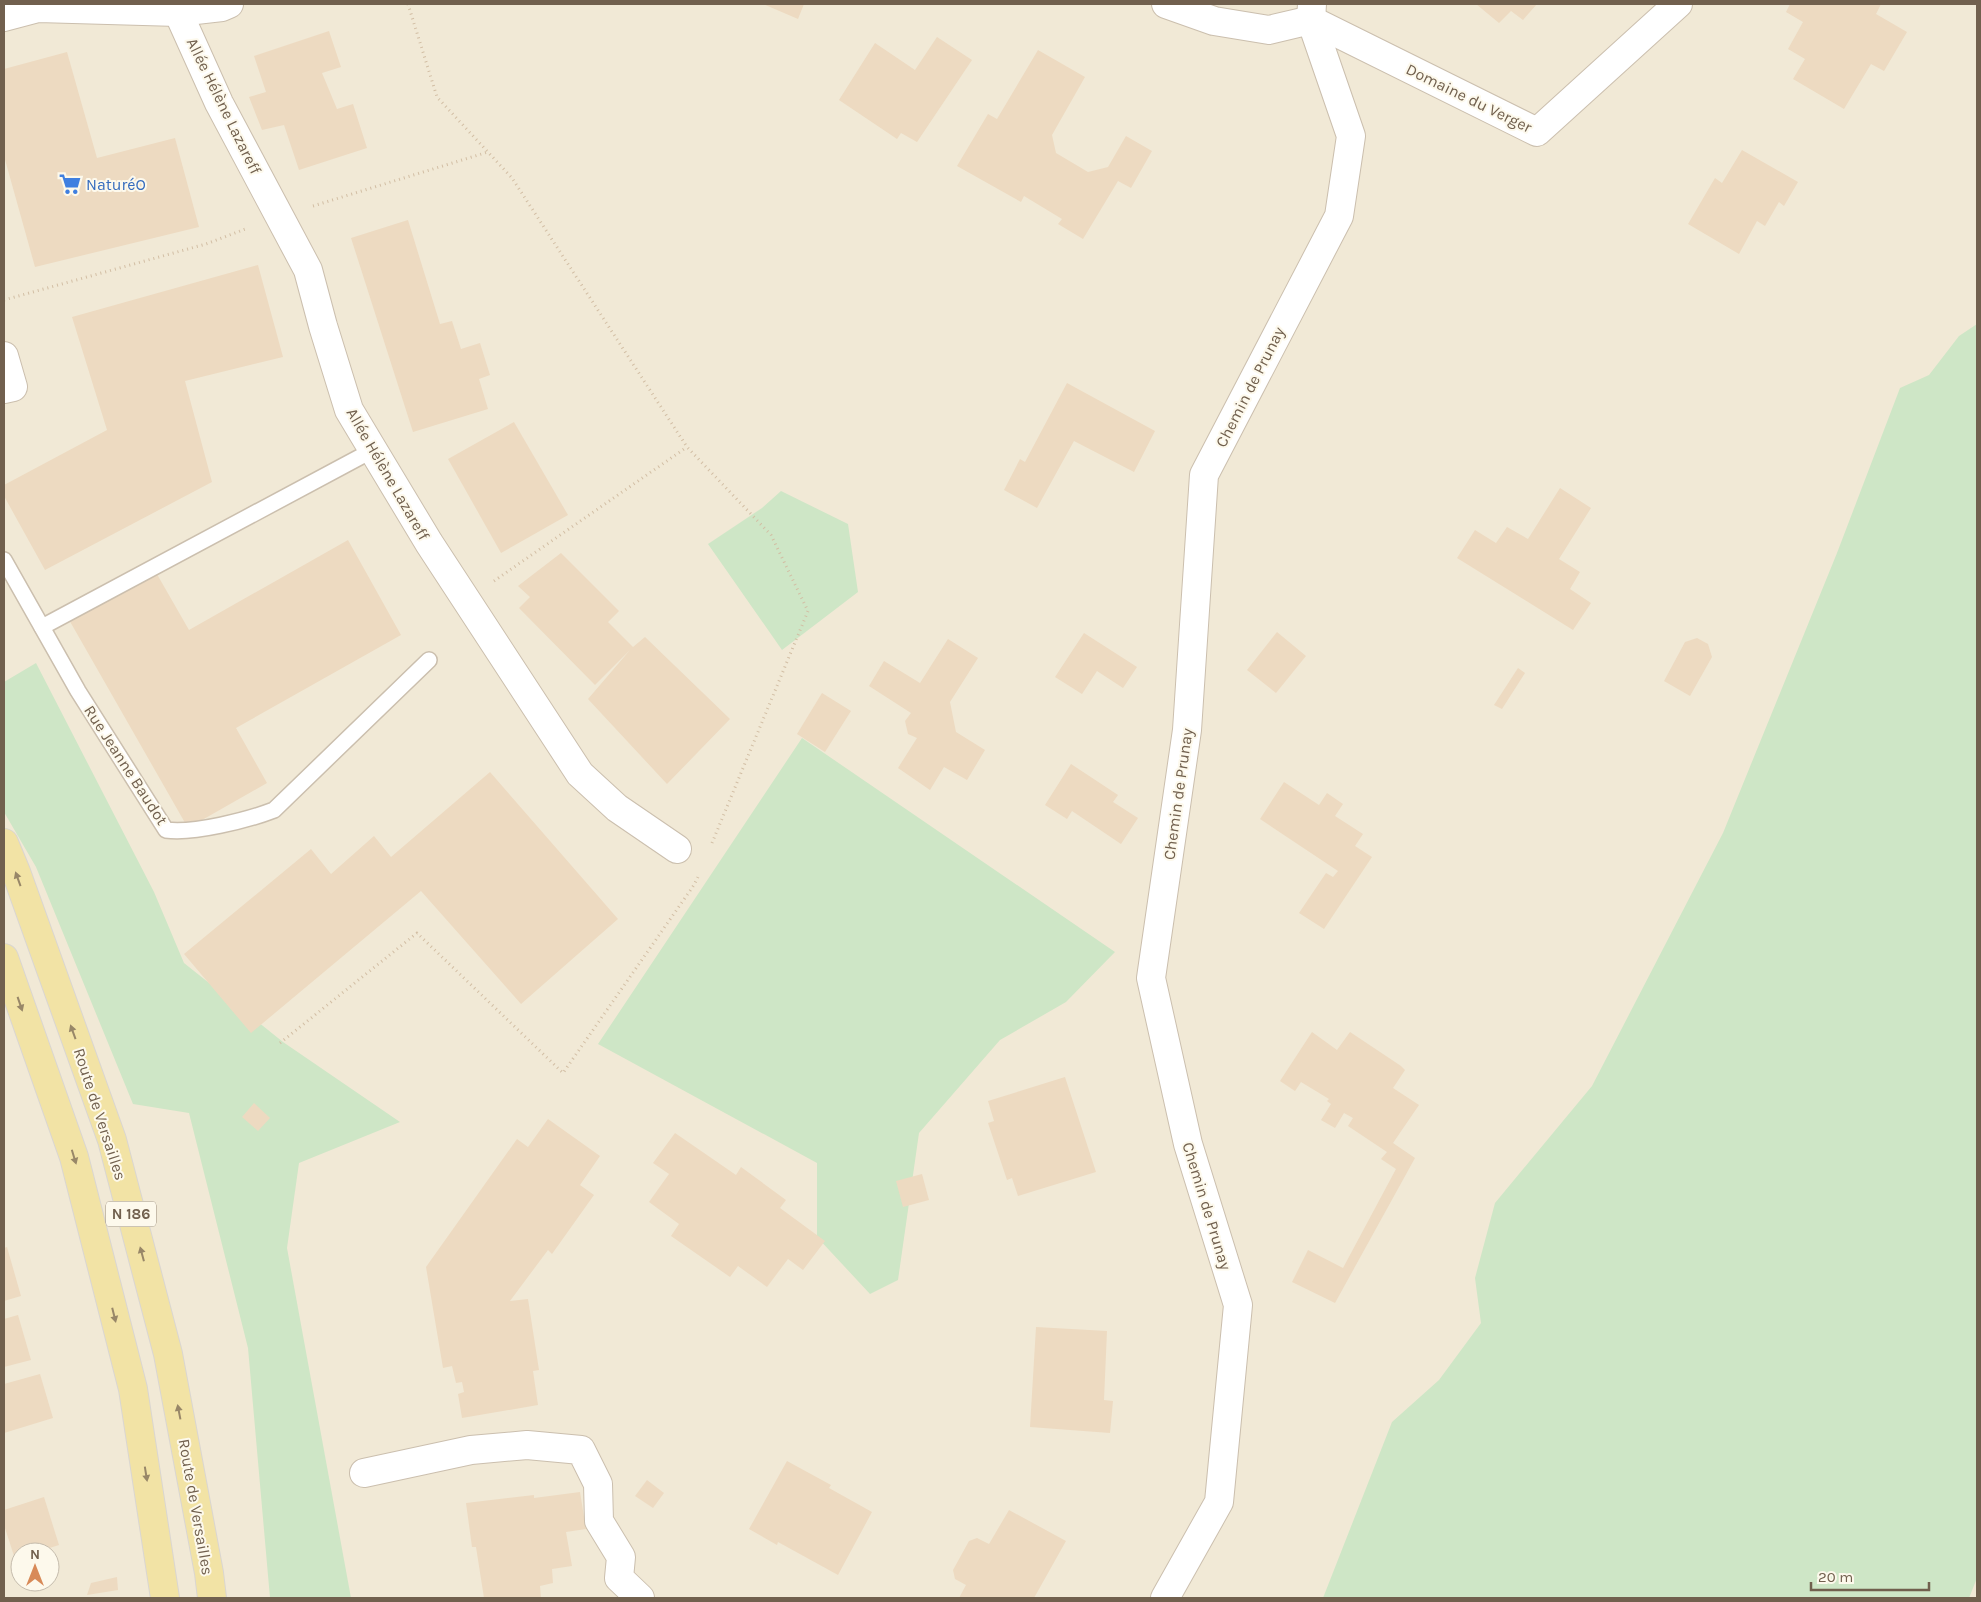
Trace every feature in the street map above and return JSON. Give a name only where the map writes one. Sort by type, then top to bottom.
[{"type":"main road","name":"Route de Versailles","points":[[4,844],[16,872],[112,1140],[168,1354],[212,1598]]},
{"type":"main road","name":"N 186","points":[[4,958],[74,1157],[131,1379],[165,1598]]},
{"type":"street","points":[[4,18],[38,8],[178,12],[222,7],[229,4]]},
{"type":"street","points":[[1166,4],[1214,21],[1269,30],[1312,12]]},
{"type":"street","name":"Domaine du Verger","points":[[1312,12],[1537,132],[1678,4]]},
{"type":"street","name":"Allée Hélène Lazareff","points":[[178,12],[219,103],[308,270],[349,410],[429,544],[580,774],[617,808],[677,850]]},
{"type":"street","name":"Chemin de Prunay","points":[[1165,1598],[1219,1502],[1238,1304],[1188,1144],[1151,978],[1187,730],[1204,475],[1339,216],[1351,136],[1312,12]]},
{"type":"street","points":[[4,356],[13,386],[4,389]]},
{"type":"street","points":[[364,1472],[471,1450],[527,1445],[581,1450],[598,1484],[599,1521],[621,1557],[620,1578],[640,1598]]},
{"type":"lane","points":[[42,628],[373,450]]},
{"type":"lane","name":"Rue Jeanne Baudot","points":[[4,560],[78,691],[166,830],[175,831],[254,818],[274,810],[429,660]]},
{"type":"path","points":[[408,4],[436,97],[512,178],[687,447],[771,535],[808,611],[709,848]]},
{"type":"path","points":[[4,300],[206,244],[279,217],[488,152]]},
{"type":"path","points":[[467,600],[687,447]]},
{"type":"path","points":[[280,1043],[417,933],[563,1073],[694,885],[698,876]]},
{"type":"shaded area","points":[[4,4],[1977,4],[1977,1598],[4,1598]]},
{"type":"green space","points":[[1977,324],[1977,1578],[1969,1598],[1323,1598],[1392,1422],[1439,1380],[1481,1323],[1475,1278],[1495,1203],[1592,1086],[1723,833],[1837,553],[1900,388],[1929,375],[1959,336]]},
{"type":"green space","points":[[781,491],[848,524],[858,592],[782,650],[708,544],[762,508]]},
{"type":"green space","points":[[36,663],[154,892],[184,963],[283,1042],[400,1122],[299,1163],[287,1248],[351,1598],[270,1598],[248,1348],[189,1113],[133,1104],[36,867],[4,812],[4,682]]},
{"type":"green space","points":[[802,738],[1115,952],[1066,1002],[1000,1040],[919,1133],[898,1280],[870,1294],[817,1237],[817,1163],[598,1044]]},
{"type":"building","points":[[763,4],[804,4],[798,19]]},
{"type":"building","points":[[1476,4],[1537,4],[1523,20],[1511,11],[1499,23]]},
{"type":"building","points":[[1790,4],[1881,4],[1876,14],[1907,32],[1884,71],[1871,64],[1844,109],[1793,79],[1805,59],[1788,49],[1803,22],[1786,12]]},
{"type":"building","points":[[329,31],[341,67],[322,73],[337,109],[353,104],[367,148],[299,170],[284,125],[262,130],[249,97],[266,92],[254,56]]},
{"type":"building","points":[[937,37],[972,60],[917,142],[901,133],[897,139],[839,100],[875,43],[915,70]]},
{"type":"building","points":[[1038,50],[1085,77],[1052,135],[1056,153],[1088,172],[1108,167],[1126,136],[1152,151],[1131,188],[1118,181],[1083,239],[1058,224],[1062,219],[1024,196],[1021,202],[957,166],[988,114],[997,119]]},
{"type":"building","points":[[67,52],[97,158],[175,138],[199,227],[35,267],[4,156],[4,69]]},
{"type":"building","points":[[1742,150],[1798,182],[1784,206],[1779,202],[1765,226],[1757,221],[1739,254],[1688,224],[1715,178],[1722,183]]},
{"type":"building","points":[[408,220],[440,324],[452,321],[461,349],[480,343],[490,375],[479,379],[488,409],[413,432],[351,238]]},
{"type":"building","points":[[258,265],[283,357],[185,381],[212,482],[45,570],[4,496],[4,485],[107,430],[72,317]]},
{"type":"building","points":[[1067,383],[1155,431],[1134,472],[1074,441],[1037,508],[1004,490],[1020,459],[1025,462]]},
{"type":"building","points":[[514,422],[568,515],[501,553],[448,459]]},
{"type":"building","points":[[1560,488],[1591,508],[1559,559],[1580,572],[1570,589],[1591,603],[1573,630],[1457,558],[1475,530],[1496,543],[1507,527],[1528,539]]},
{"type":"building","points":[[348,540],[401,635],[236,728],[267,783],[188,828],[68,618],[154,569],[189,630]]},
{"type":"building","points":[[561,553],[619,611],[608,622],[633,647],[645,637],[730,719],[667,784],[588,699],[630,650],[595,685],[519,608],[530,597],[518,586]]},
{"type":"building","points":[[1277,632],[1306,656],[1276,693],[1247,670]]},
{"type":"building","points":[[1084,633],[1137,667],[1123,688],[1097,671],[1082,694],[1055,677]]},
{"type":"building","points":[[1697,638],[1708,644],[1712,657],[1690,696],[1664,681],[1685,642]]},
{"type":"building","points":[[948,639],[978,658],[950,702],[956,732],[985,750],[967,780],[944,767],[930,790],[898,768],[917,738],[908,734],[905,721],[911,713],[869,686],[884,661],[920,683]]},
{"type":"building","points":[[1518,668],[1525,673],[1502,709],[1494,705]]},
{"type":"building","points":[[822,693],[851,711],[825,752],[797,734]]},
{"type":"building","points":[[1071,764],[1118,795],[1113,802],[1138,818],[1121,844],[1072,811],[1067,819],[1045,805]]},
{"type":"building","points":[[490,772],[618,919],[521,1004],[421,891],[251,1033],[184,954],[311,849],[331,874],[374,836],[391,857]]},
{"type":"building","points":[[1284,782],[1319,805],[1327,793],[1343,804],[1335,816],[1363,834],[1355,846],[1372,857],[1324,929],[1299,913],[1326,873],[1333,877],[1338,871],[1260,819]]},
{"type":"building","points":[[1312,1032],[1337,1050],[1350,1032],[1401,1066],[1405,1070],[1393,1088],[1419,1105],[1393,1143],[1415,1158],[1335,1303],[1292,1282],[1308,1250],[1343,1268],[1396,1169],[1381,1159],[1387,1152],[1348,1126],[1353,1118],[1344,1113],[1335,1128],[1321,1120],[1331,1104],[1327,1101],[1329,1099],[1301,1082],[1295,1091],[1280,1081]]},
{"type":"building","points":[[1065,1077],[1096,1172],[1018,1196],[1012,1178],[1007,1180],[988,1123],[994,1121],[988,1101]]},
{"type":"building","points":[[254,1103],[270,1118],[258,1131],[242,1117]]},
{"type":"building","points":[[548,1119],[600,1156],[580,1185],[594,1195],[552,1254],[548,1250],[510,1301],[528,1299],[539,1370],[533,1371],[538,1405],[462,1418],[458,1394],[464,1392],[462,1382],[456,1383],[452,1366],[443,1368],[426,1267],[517,1139],[528,1147]]},
{"type":"building","points":[[675,1133],[736,1175],[741,1167],[786,1200],[780,1208],[825,1241],[803,1270],[788,1259],[767,1287],[738,1266],[730,1277],[671,1236],[679,1224],[649,1202],[669,1174],[653,1163]]},
{"type":"building","points":[[922,1174],[929,1200],[903,1207],[896,1181]]},
{"type":"building","points":[[7,1247],[21,1296],[4,1301],[4,1248]]},
{"type":"building","points":[[18,1315],[31,1360],[4,1367],[4,1319]]},
{"type":"building","points":[[1036,1327],[1107,1331],[1104,1400],[1113,1401],[1110,1433],[1030,1427]]},
{"type":"building","points":[[40,1374],[53,1418],[4,1433],[4,1384]]},
{"type":"building","points":[[787,1461],[831,1485],[829,1488],[872,1512],[838,1575],[778,1542],[777,1545],[749,1529]]},
{"type":"building","points":[[647,1480],[664,1493],[653,1508],[635,1496]]},
{"type":"building","points":[[580,1492],[586,1529],[566,1532],[572,1566],[552,1569],[553,1583],[540,1586],[541,1598],[484,1598],[476,1547],[472,1547],[466,1503],[534,1495],[534,1498]]},
{"type":"building","points":[[44,1497],[58,1542],[10,1542],[10,1544],[4,1525],[4,1510]]},
{"type":"building","points":[[1009,1510],[1066,1541],[1034,1598],[959,1598],[966,1585],[955,1579],[953,1570],[969,1541],[977,1538],[989,1544]]},
{"type":"building","points":[[117,1577],[118,1590],[87,1595],[91,1583]]},
{"type":"place","name":"NaturéO","points":[[70,184]]}]
